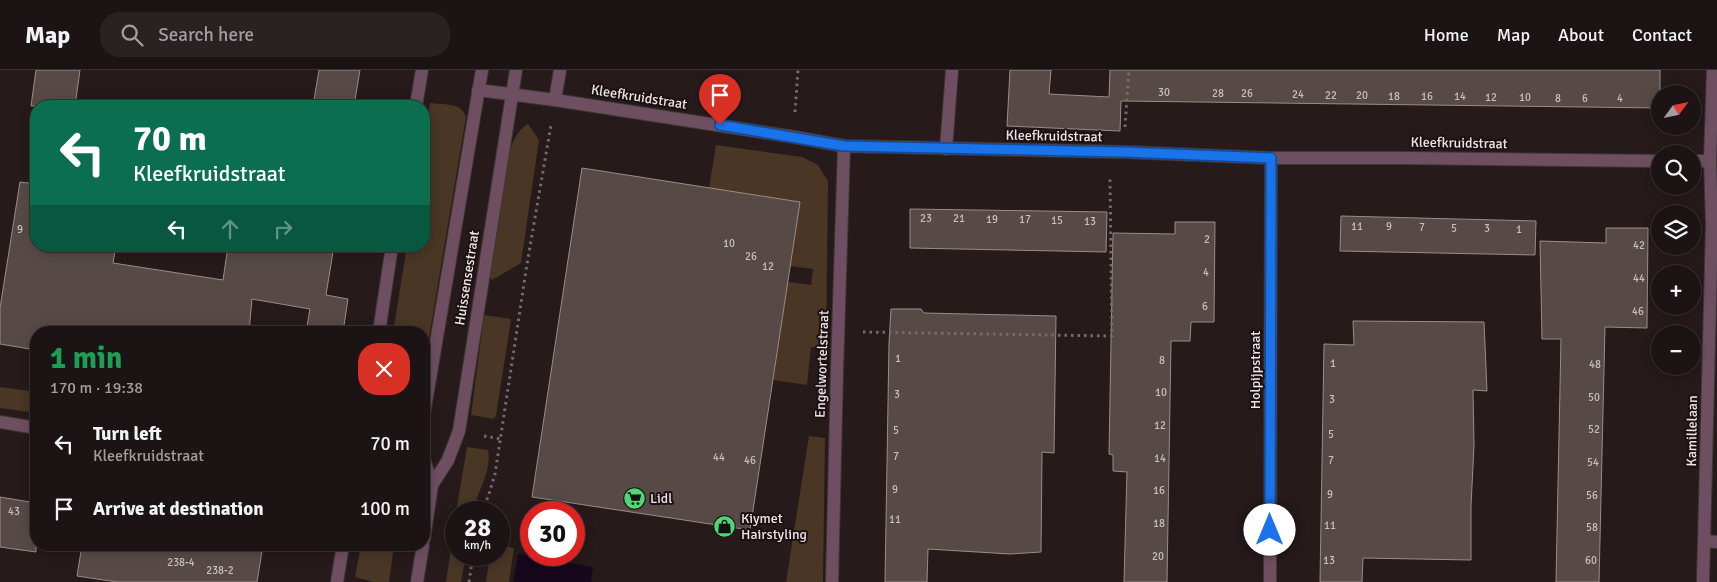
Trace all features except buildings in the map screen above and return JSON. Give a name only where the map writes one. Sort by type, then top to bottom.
[{"type":"street","points":[[417,100],[422,70]]},
{"type":"street","name":"Huissensestraat","points":[[430,378],[482,70]]},
{"type":"street","name":"Huissensestraat","points":[[430,482],[448,460],[458,431],[516,70]]},
{"type":"street","points":[[555,100],[560,70]]},
{"type":"street","points":[[946,149],[952,70]]},
{"type":"street","name":"Kamillelaan","points":[[1703,582],[1712,224],[1710,161],[1713,70]]},
{"type":"street","name":"Kleefkruidstraat","points":[[478,90],[555,100],[844,146],[1124,152],[1271,158],[1651,160]]},
{"type":"street","name":"Engelwortelstraat","points":[[832,582],[844,146]]},
{"type":"street","name":"Holpijpstraat","points":[[1270,582],[1271,158]]},
{"type":"street","points":[[1701,161],[1710,161]]},
{"type":"street","points":[[380,326],[391,252]]},
{"type":"street","points":[[0,422],[30,427]]},
{"type":"street","points":[[1704,541],[1717,542]]},
{"type":"street","points":[[337,582],[342,551]]},
{"type":"street","points":[[417,582],[422,551]]},
{"type":"path","points":[[794,137],[798,70]]},
{"type":"path","points":[[1124,152],[1129,70]]},
{"type":"path","points":[[487,501],[495,474],[527,264],[555,100]]},
{"type":"path","points":[[838,331],[1112,336],[1109,152]]},
{"type":"path","points":[[469,582],[471,566]]},
{"type":"shaded area","points":[[430,103],[446,104],[461,109],[466,117],[430,331],[430,326],[394,326],[406,252],[430,252]]},
{"type":"shaded area","points":[[528,124],[539,140],[521,263],[492,280],[488,274],[510,149],[519,132]]},
{"type":"shaded area","points":[[716,145],[802,157],[818,165],[828,181],[826,349],[811,347],[807,385],[773,380],[788,282],[811,285],[813,269],[790,266],[800,202],[709,188]]},
{"type":"shaded area","points":[[484,315],[511,319],[496,416],[493,419],[471,415]]},
{"type":"shaded area","points":[[0,387],[30,391],[30,412],[0,408]]},
{"type":"shaded area","points":[[809,436],[825,438],[823,582],[786,582]]},
{"type":"shaded area","points":[[467,447],[488,450],[488,466],[476,501],[458,501]]},
{"type":"shaded area","points":[[510,547],[514,548],[509,582],[486,582],[488,566],[510,566]]},
{"type":"shaded area","points":[[360,551],[393,551],[389,582],[373,582],[355,577]]},
{"type":"shaded area","points":[[518,554],[520,554],[520,566],[593,567],[591,582],[513,582]]},
{"type":"shaded area","points":[[448,566],[464,566],[461,582],[446,582]]},
{"type":"place","name":"Lidl","points":[[634,498]]},
{"type":"place","name":"Kiymet Hairstyling","points":[[725,526]]},
{"type":"route","points":[[720,125],[844,146],[1124,152],[1271,158],[1270,530]]}]
